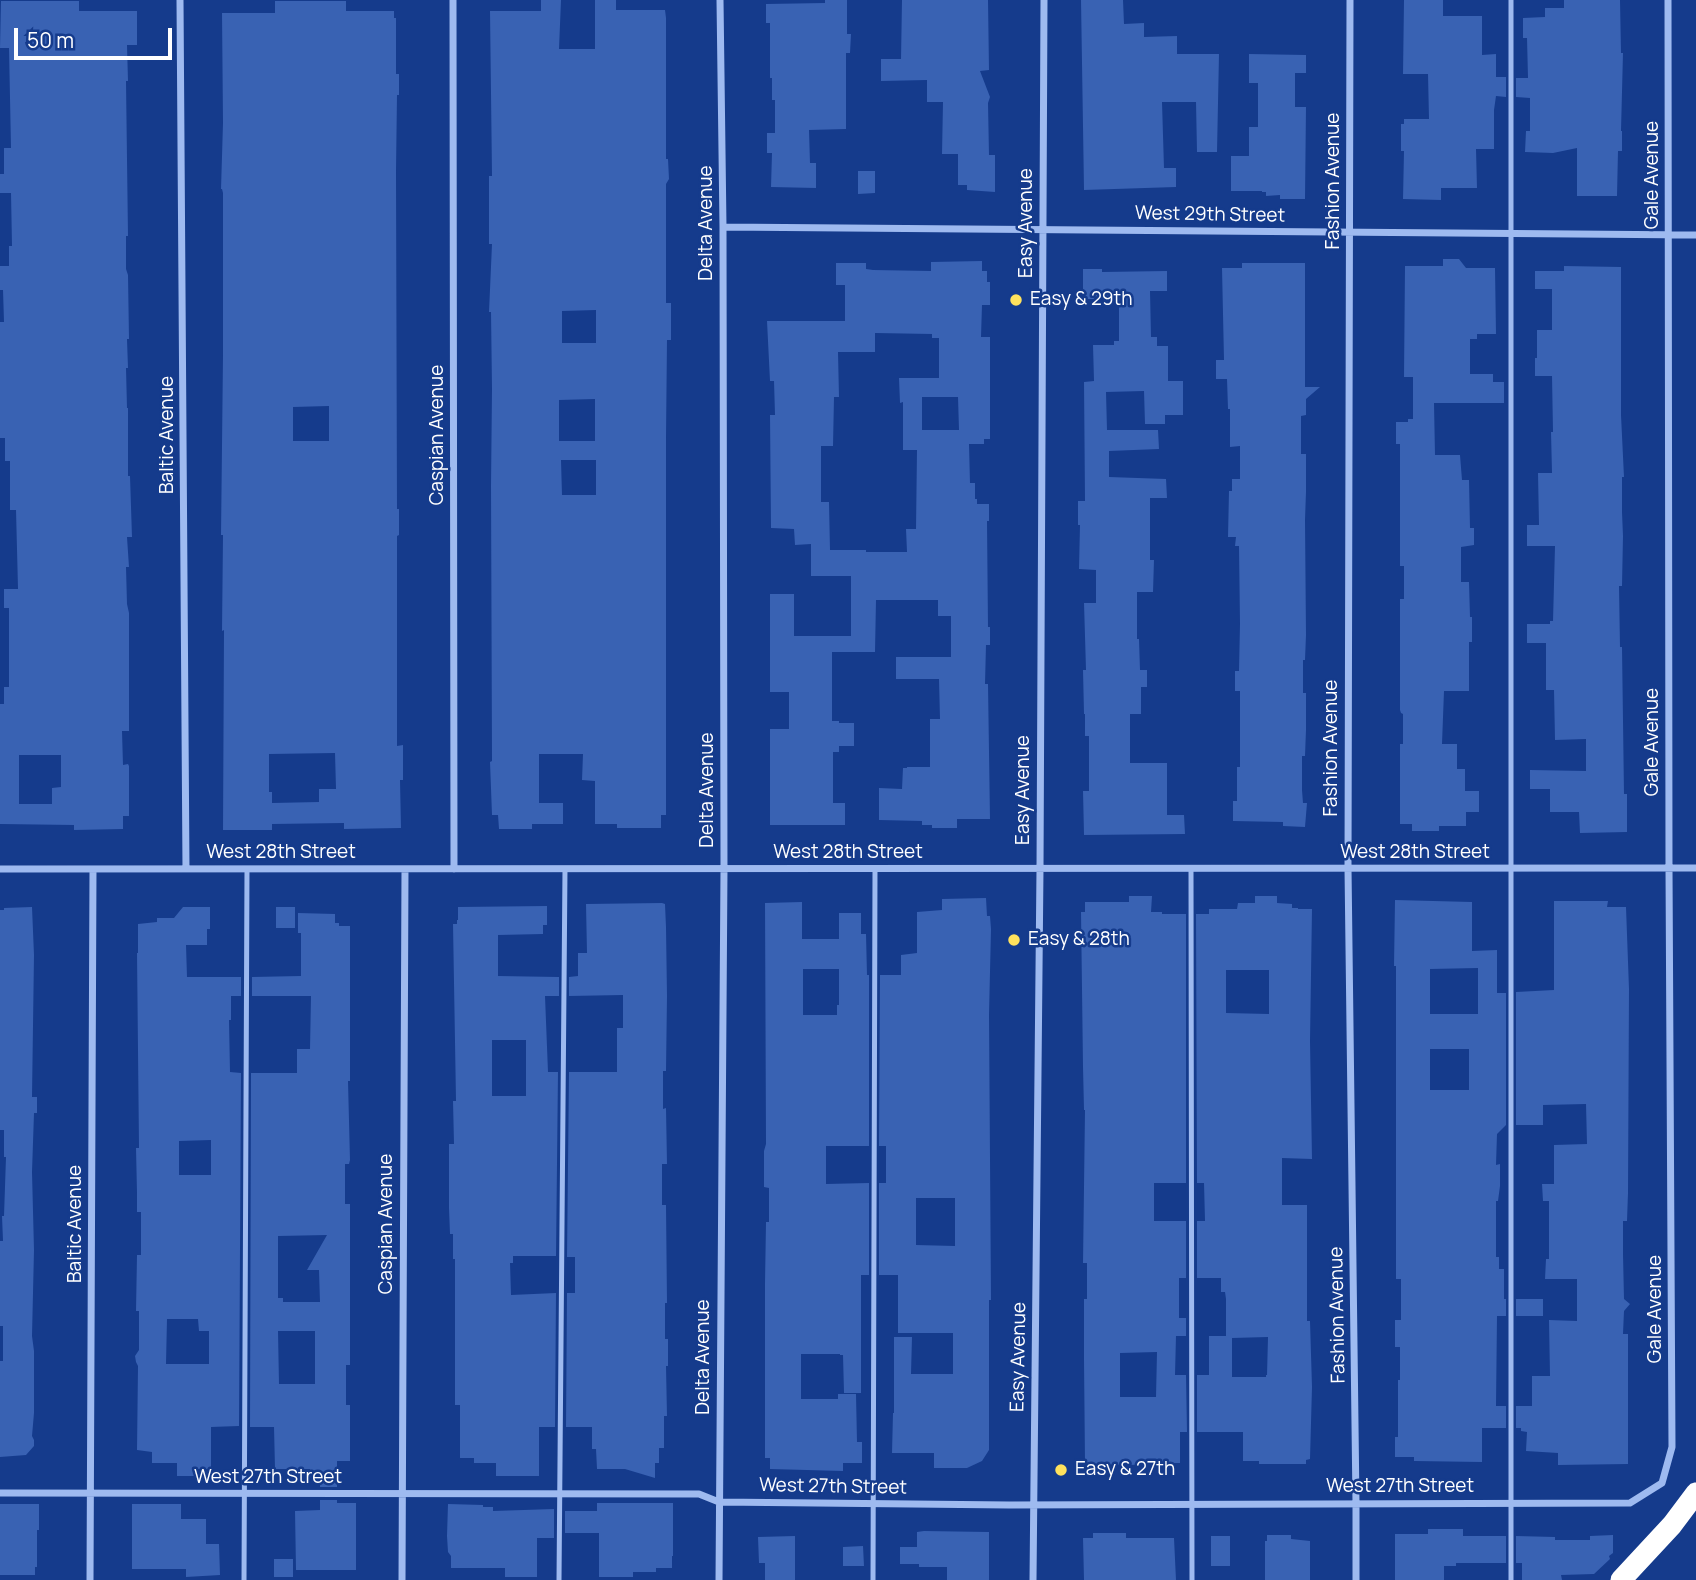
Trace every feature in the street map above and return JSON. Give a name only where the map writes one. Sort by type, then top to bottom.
[{"type":"highway","points":[[1620,1580],[1671,1525],[1696,1493]]},
{"type":"street","name":"Baltic Avenue","points":[[180,0],[186,869]]},
{"type":"street","name":"Caspian Avenue","points":[[453,0],[454,869]]},
{"type":"street","name":"Delta Avenue","points":[[719,1580],[724,869],[720,0]]},
{"type":"street","name":"Easy Avenue","points":[[1033,1580],[1044,0]]},
{"type":"street","name":"Fashion Avenue","points":[[1350,0],[1348,868],[1356,1580]]},
{"type":"street","name":"Gale Avenue","points":[[1662,1483],[1672,1447],[1668,0]]},
{"type":"street","name":"West 29th Street","points":[[723,227],[1696,234]]},
{"type":"street","name":"West 28th Street","points":[[0,869],[1696,868]]},
{"type":"street","name":"Baltic Avenue","points":[[90,1580],[93,869]]},
{"type":"street","name":"Caspian Avenue","points":[[401,1580],[405,869]]},
{"type":"street","name":"West 27th Street","points":[[0,1493],[699,1494],[719,1502],[1033,1505],[1630,1503],[1662,1483]]},
{"type":"lane","points":[[1511,0],[1511,1580]]},
{"type":"lane","points":[[244,1580],[247,869]]},
{"type":"lane","points":[[559,1580],[565,869]]},
{"type":"lane","points":[[873,1580],[875,869]]},
{"type":"lane","points":[[1191,869],[1192,1580]]},
{"type":"building","points":[[541,0],[561,0],[559,49],[595,49],[595,0],[616,0],[616,10],[665,10],[666,159],[669,179],[666,184],[666,303],[671,303],[671,340],[667,340],[666,815],[661,815],[661,828],[617,828],[617,824],[595,824],[595,781],[582,780],[583,754],[539,754],[539,803],[563,803],[563,824],[532,824],[532,829],[499,829],[498,815],[492,815],[490,11],[541,11]],"holes":[[[596,310],[596,343],[562,343],[562,311]],[[595,399],[595,441],[559,441],[559,400]],[[561,460],[596,460],[596,495],[562,495]]]},
{"type":"building","points":[[825,0],[847,0],[847,34],[851,34],[850,53],[846,53],[846,129],[809,130],[810,163],[816,163],[816,188],[771,187],[772,153],[767,153],[767,133],[775,133],[775,100],[772,100],[770,23],[766,23],[766,4],[825,3]]},
{"type":"building","points":[[902,0],[988,0],[989,70],[980,71],[990,97],[989,155],[995,155],[995,192],[967,190],[967,185],[958,185],[958,154],[942,154],[943,102],[927,102],[927,80],[881,81],[881,59],[901,59]]},
{"type":"building","points":[[1081,0],[1123,0],[1124,24],[1144,23],[1144,37],[1177,36],[1177,54],[1219,54],[1217,152],[1197,152],[1196,102],[1162,102],[1164,168],[1176,168],[1176,187],[1084,190]]},
{"type":"building","points":[[1404,0],[1443,0],[1443,16],[1482,16],[1482,55],[1496,54],[1496,77],[1506,77],[1506,97],[1496,96],[1494,149],[1476,149],[1477,188],[1441,188],[1441,200],[1403,199],[1404,151],[1401,151],[1401,124],[1404,124],[1404,119],[1429,119],[1428,74],[1403,74]]},
{"type":"building","points":[[1564,0],[1620,0],[1623,53],[1622,151],[1618,151],[1617,196],[1577,196],[1577,148],[1553,153],[1525,152],[1526,131],[1530,131],[1530,98],[1516,97],[1516,78],[1528,78],[1527,38],[1523,38],[1523,18],[1545,17],[1545,8],[1564,8]]},
{"type":"building","points":[[1,1],[79,1],[79,11],[137,11],[137,45],[127,45],[126,81],[126,269],[129,339],[126,368],[132,537],[127,537],[129,567],[126,567],[129,613],[129,731],[122,731],[123,765],[129,766],[129,816],[123,816],[123,829],[74,830],[74,825],[0,824],[0,704],[4,704],[4,687],[9,687],[9,608],[4,608],[4,589],[18,589],[16,510],[10,510],[10,461],[5,461],[5,438],[0,438],[0,322],[4,322],[0,266],[9,266],[9,246],[12,246],[11,193],[0,193],[0,174],[4,174],[4,148],[11,148],[9,48],[0,48]],"holes":[[[19,755],[61,755],[61,787],[52,788],[52,804],[19,804]]]},
{"type":"building","points":[[275,1],[346,1],[346,11],[394,11],[396,18],[396,74],[399,74],[396,171],[399,509],[397,746],[403,745],[403,780],[400,780],[401,828],[344,829],[344,823],[272,824],[272,830],[223,830],[222,13],[275,13]],"holes":[[[329,406],[329,441],[293,441],[293,407]],[[335,753],[336,789],[319,789],[319,802],[272,803],[272,792],[269,792],[269,754]]]},
{"type":"building","points":[[1249,54],[1306,55],[1306,73],[1295,73],[1295,107],[1306,107],[1305,199],[1280,199],[1280,195],[1266,196],[1266,192],[1262,191],[1231,191],[1231,156],[1249,156],[1249,127],[1258,127],[1258,83],[1249,83]]},
{"type":"building","points":[[858,171],[875,171],[875,193],[858,194]]},
{"type":"building","points":[[1443,259],[1459,259],[1466,268],[1495,268],[1496,334],[1477,334],[1477,339],[1470,339],[1470,374],[1493,374],[1493,382],[1504,382],[1504,403],[1434,403],[1435,455],[1460,455],[1462,480],[1469,480],[1470,528],[1474,528],[1474,545],[1461,547],[1461,582],[1469,582],[1472,617],[1469,691],[1444,691],[1442,744],[1457,744],[1457,769],[1465,769],[1465,791],[1479,791],[1479,812],[1466,812],[1466,826],[1439,826],[1439,831],[1412,831],[1412,824],[1400,824],[1400,744],[1403,744],[1403,714],[1400,710],[1400,599],[1404,599],[1404,566],[1400,566],[1400,444],[1396,444],[1396,422],[1413,419],[1413,377],[1404,377],[1405,266],[1443,266]]},
{"type":"building","points":[[982,261],[982,271],[987,271],[987,282],[990,282],[990,305],[982,305],[981,337],[990,337],[990,439],[984,439],[984,444],[969,444],[970,483],[975,483],[975,499],[977,504],[989,504],[987,521],[990,645],[986,645],[985,684],[988,684],[990,819],[957,819],[957,828],[932,828],[932,825],[922,825],[922,821],[879,820],[879,788],[902,789],[903,768],[930,767],[930,719],[940,719],[939,679],[896,679],[896,657],[951,657],[951,616],[938,616],[938,600],[876,600],[875,652],[832,652],[832,721],[854,723],[854,746],[839,746],[839,752],[833,752],[833,803],[845,803],[845,825],[770,825],[770,729],[789,729],[789,692],[770,692],[770,594],[794,594],[794,636],[851,636],[851,576],[811,576],[811,544],[795,545],[794,529],[771,528],[770,415],[775,415],[767,321],[845,321],[845,285],[836,285],[836,263],[866,263],[866,269],[873,270],[931,271],[931,262]],"holes":[[[875,333],[932,334],[932,338],[939,338],[939,378],[899,378],[900,403],[903,402],[903,450],[917,450],[916,529],[906,529],[907,552],[830,550],[829,502],[821,502],[821,446],[833,446],[834,397],[839,397],[838,352],[875,352]],[[922,397],[958,397],[959,430],[922,430]]]},
{"type":"building","points":[[1242,263],[1305,263],[1305,387],[1320,387],[1306,399],[1306,415],[1301,416],[1301,454],[1306,454],[1306,635],[1303,693],[1306,693],[1306,730],[1305,756],[1302,756],[1303,803],[1307,803],[1305,827],[1283,826],[1283,822],[1233,821],[1233,801],[1237,801],[1237,767],[1240,767],[1240,691],[1235,691],[1235,671],[1239,671],[1239,546],[1235,546],[1236,537],[1228,537],[1229,491],[1232,491],[1232,479],[1240,479],[1240,446],[1230,447],[1227,379],[1216,379],[1216,360],[1224,360],[1222,268],[1242,268]]},
{"type":"building","points":[[1564,266],[1621,267],[1621,415],[1624,477],[1622,586],[1619,586],[1627,832],[1580,833],[1579,812],[1550,812],[1550,789],[1530,789],[1530,770],[1586,771],[1586,739],[1555,740],[1554,690],[1546,690],[1546,643],[1527,643],[1527,624],[1550,624],[1550,621],[1553,621],[1555,546],[1527,546],[1527,525],[1539,525],[1538,473],[1552,473],[1552,376],[1535,376],[1535,358],[1537,330],[1552,330],[1552,289],[1535,289],[1535,271],[1564,271]]},
{"type":"building","points":[[1083,269],[1102,269],[1102,272],[1167,271],[1167,291],[1150,291],[1151,337],[1157,337],[1157,346],[1168,346],[1168,381],[1183,381],[1183,415],[1165,415],[1165,424],[1145,424],[1144,391],[1106,392],[1107,430],[1158,430],[1159,449],[1109,451],[1109,477],[1166,479],[1167,498],[1150,498],[1153,592],[1137,592],[1140,670],[1147,670],[1147,687],[1141,687],[1141,714],[1130,714],[1130,763],[1167,763],[1167,815],[1184,815],[1185,834],[1084,835],[1083,791],[1089,791],[1089,736],[1085,736],[1084,714],[1084,603],[1096,603],[1096,570],[1079,569],[1078,501],[1085,501],[1084,382],[1094,381],[1093,345],[1114,345],[1114,341],[1119,341],[1119,299],[1083,299]]},
{"type":"building","points":[[1129,896],[1152,896],[1151,912],[1186,914],[1186,1183],[1154,1183],[1154,1221],[1186,1221],[1186,1278],[1179,1278],[1179,1318],[1186,1318],[1186,1336],[1176,1336],[1175,1375],[1186,1375],[1187,1432],[1180,1432],[1180,1463],[1085,1464],[1084,1299],[1087,1299],[1087,1263],[1083,1263],[1085,1110],[1081,912],[1085,912],[1085,902],[1129,902]],"holes":[[[1157,1352],[1156,1397],[1120,1397],[1120,1353]]]},
{"type":"building","points":[[1255,896],[1277,896],[1277,903],[1292,904],[1292,908],[1312,909],[1312,1159],[1282,1158],[1282,1205],[1307,1205],[1307,1321],[1310,1321],[1312,1387],[1310,1459],[1306,1460],[1306,1464],[1259,1464],[1259,1461],[1243,1461],[1243,1432],[1197,1432],[1197,1375],[1209,1375],[1209,1336],[1226,1336],[1226,1299],[1225,1292],[1221,1292],[1221,1278],[1197,1278],[1197,1221],[1205,1221],[1204,1183],[1197,1183],[1196,914],[1209,914],[1209,909],[1237,909],[1238,903],[1255,903]],"holes":[[[1226,970],[1269,970],[1269,1014],[1226,1013]],[[1268,1337],[1266,1377],[1232,1377],[1232,1338]]]},
{"type":"building","points":[[986,898],[991,929],[989,1450],[982,1461],[967,1468],[934,1468],[934,1453],[892,1453],[894,1337],[912,1337],[911,1374],[953,1374],[953,1333],[898,1333],[898,1275],[879,1275],[879,1183],[886,1183],[886,1146],[879,1146],[880,975],[901,975],[901,955],[917,953],[917,912],[942,910],[942,899]],"holes":[[[916,1198],[955,1198],[955,1246],[916,1245]]]},
{"type":"building","points":[[1395,900],[1472,902],[1472,951],[1497,950],[1497,993],[1506,993],[1506,1125],[1497,1134],[1496,1165],[1500,1164],[1500,1186],[1496,1201],[1496,1257],[1499,1257],[1499,1269],[1504,1269],[1506,1316],[1497,1316],[1496,1406],[1506,1406],[1506,1428],[1482,1428],[1482,1462],[1414,1461],[1414,1457],[1395,1457],[1400,1347],[1395,1347],[1395,1320],[1401,1320],[1401,1279],[1396,1279]],"holes":[[[1478,968],[1478,1014],[1430,1014],[1430,969]],[[1430,1049],[1469,1049],[1469,1090],[1430,1090]]]},
{"type":"building","points":[[1554,901],[1608,901],[1607,907],[1626,907],[1629,989],[1628,1193],[1627,1221],[1623,1221],[1623,1254],[1624,1299],[1630,1304],[1624,1311],[1623,1334],[1628,1334],[1628,1464],[1558,1465],[1558,1453],[1526,1451],[1527,1432],[1516,1428],[1516,1406],[1532,1406],[1532,1376],[1550,1376],[1549,1320],[1577,1321],[1577,1279],[1545,1279],[1546,1259],[1549,1259],[1549,1201],[1543,1201],[1542,1184],[1554,1184],[1554,1145],[1587,1144],[1586,1104],[1543,1105],[1543,1125],[1516,1125],[1516,992],[1554,990]]},
{"type":"building","points":[[802,902],[802,939],[839,939],[839,913],[861,913],[861,934],[866,934],[869,975],[869,1146],[826,1146],[826,1184],[869,1183],[869,1275],[861,1275],[861,1393],[844,1393],[843,1355],[801,1354],[801,1399],[838,1399],[838,1394],[856,1394],[857,1442],[862,1442],[862,1463],[843,1463],[843,1471],[770,1469],[770,1458],[765,1458],[765,1283],[769,1188],[764,1187],[765,903]],"holes":[[[803,969],[839,969],[837,1015],[803,1015]]]},
{"type":"building","points":[[586,904],[665,904],[666,927],[666,1071],[663,1071],[663,1109],[666,1108],[667,1164],[662,1164],[662,1205],[666,1205],[665,1339],[668,1339],[668,1366],[664,1448],[659,1448],[655,1478],[625,1469],[597,1469],[596,1449],[592,1449],[592,1427],[566,1427],[567,1293],[575,1293],[575,1257],[567,1257],[569,1072],[617,1072],[617,1028],[623,1028],[623,995],[569,996],[569,977],[578,976],[578,953],[587,953]]},
{"type":"building","points":[[547,906],[547,925],[543,925],[543,934],[498,935],[498,976],[559,977],[559,996],[545,996],[548,1072],[558,1072],[556,1256],[513,1256],[513,1263],[510,1263],[511,1295],[556,1293],[555,1427],[539,1427],[539,1476],[496,1476],[496,1463],[474,1463],[474,1458],[460,1458],[460,1405],[455,1405],[455,1259],[449,1208],[449,1144],[454,1144],[453,1101],[456,1101],[453,924],[457,924],[458,907]],"holes":[[[492,1040],[526,1040],[526,1096],[492,1096]]]},
{"type":"building","points":[[32,907],[32,1097],[37,1097],[32,1172],[34,1446],[26,1455],[0,1457],[0,1361],[3,1361],[3,1326],[0,1326],[0,1241],[3,1241],[6,1157],[4,1130],[0,1130],[0,910]]},
{"type":"building","points":[[183,907],[210,907],[207,945],[186,945],[187,977],[241,977],[241,996],[231,996],[229,1020],[230,1072],[241,1073],[239,1426],[211,1427],[211,1469],[194,1469],[194,1476],[177,1476],[177,1463],[152,1463],[152,1452],[137,1450],[137,1255],[141,1255],[136,1148],[139,1148],[138,924],[157,922],[157,918],[174,918]],"holes":[[[211,1140],[211,1175],[179,1175],[179,1141]],[[167,1319],[198,1319],[199,1331],[209,1331],[209,1364],[166,1364]]]},
{"type":"building","points":[[276,907],[295,907],[295,928],[276,928]]},
{"type":"building","points":[[298,913],[335,914],[335,923],[339,923],[339,926],[350,926],[350,1160],[349,1164],[345,1164],[345,1204],[350,1204],[350,1365],[346,1365],[346,1405],[350,1405],[350,1461],[337,1461],[337,1487],[320,1487],[320,1478],[310,1478],[310,1469],[275,1469],[274,1427],[250,1427],[251,1073],[297,1073],[297,1049],[310,1049],[311,996],[252,996],[252,977],[301,976],[301,933],[298,933]],"holes":[[[327,1235],[307,1270],[319,1270],[320,1302],[283,1302],[283,1298],[278,1298],[278,1236]],[[278,1331],[315,1331],[315,1384],[279,1384]]]},
{"type":"building","points":[[1516,1299],[1543,1299],[1543,1316],[1516,1316]]},
{"type":"building","points":[[320,1500],[356,1503],[356,1570],[296,1570],[295,1511],[320,1510]]},
{"type":"building","points":[[597,1503],[673,1503],[672,1568],[656,1568],[656,1572],[633,1572],[633,1577],[599,1577],[599,1533],[565,1533],[565,1511],[597,1511]]},
{"type":"building","points":[[0,1504],[39,1504],[35,1575],[0,1575]]},
{"type":"building","points":[[132,1504],[181,1504],[181,1519],[206,1519],[206,1544],[219,1544],[220,1575],[186,1577],[186,1569],[132,1569]]},
{"type":"building","points":[[448,1504],[483,1505],[493,1507],[493,1511],[554,1509],[554,1538],[537,1538],[537,1577],[505,1577],[505,1568],[451,1568],[447,1536]]},
{"type":"building","points":[[1428,1529],[1463,1529],[1463,1536],[1506,1536],[1506,1563],[1456,1563],[1456,1566],[1444,1566],[1444,1580],[1395,1580],[1395,1534],[1428,1534]]},
{"type":"building","points":[[917,1532],[989,1532],[989,1580],[947,1580],[947,1567],[900,1564],[900,1547],[917,1547]]},
{"type":"building","points":[[1093,1533],[1126,1533],[1126,1538],[1174,1538],[1176,1580],[1084,1580],[1083,1538],[1093,1538]]},
{"type":"building","points":[[1267,1535],[1291,1535],[1291,1539],[1310,1541],[1310,1580],[1265,1580]]},
{"type":"building","points":[[1613,1535],[1613,1553],[1594,1574],[1561,1575],[1562,1580],[1522,1580],[1522,1563],[1516,1563],[1516,1536],[1590,1540],[1590,1536]]},
{"type":"building","points":[[795,1536],[795,1580],[765,1580],[765,1563],[759,1563],[758,1537]]},
{"type":"building","points":[[1211,1536],[1230,1536],[1230,1566],[1211,1566]]},
{"type":"building","points":[[863,1546],[864,1566],[843,1566],[843,1547]]},
{"type":"building","points":[[274,1559],[293,1559],[293,1577],[274,1577]]},
{"type":"place","name":"Easy & 29th","points":[[1016,300]]},
{"type":"place","name":"Easy & 28th","points":[[1014,940]]},
{"type":"place","name":"Easy & 27th","points":[[1061,1470]]}]
